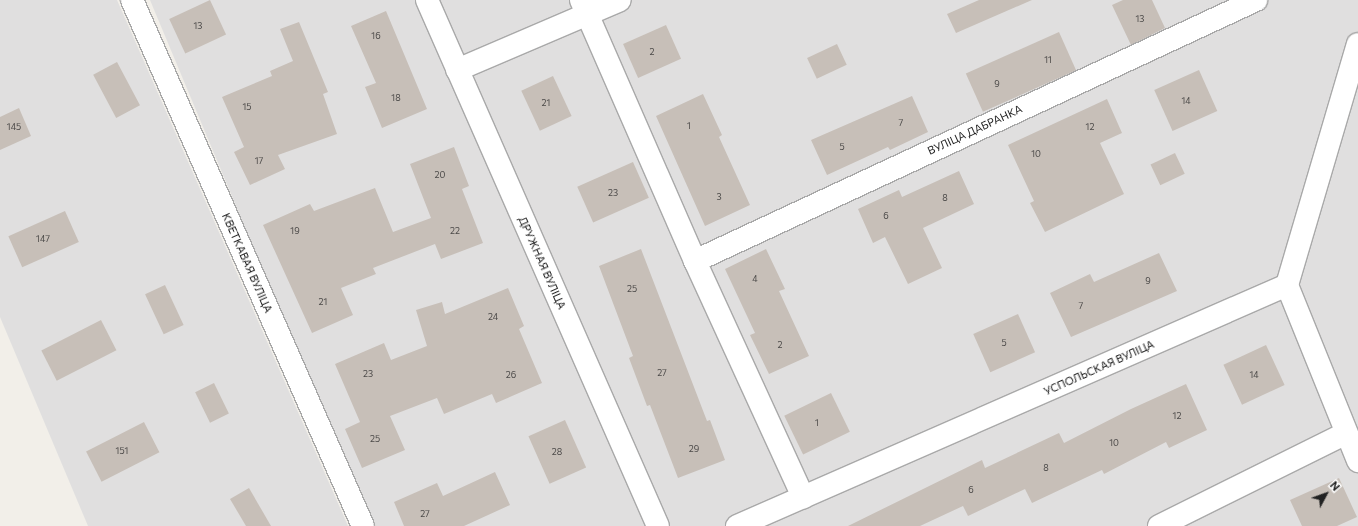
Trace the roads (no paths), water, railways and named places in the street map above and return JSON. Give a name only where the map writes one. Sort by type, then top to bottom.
[{"type":"street","name":"КВЕТКАВАЯ ВУЛІЦА","points":[[132,0],[363,526]]},
{"type":"street","name":"ДРУЖНАЯ ВУЛІЦА","points":[[427,0],[658,526]]},
{"type":"street","points":[[457,70],[584,7],[620,0]]},
{"type":"street","name":"ВУЛІЦА ДАБРАНКА","points":[[695,261],[1256,0]]},
{"type":"street","points":[[584,7],[695,261],[803,497]]},
{"type":"street","points":[[1358,44],[1288,285],[1358,461]]},
{"type":"street","name":"УСПОЛЬСКАЯ ВУЛІЦА","points":[[738,526],[1288,285]]},
{"type":"street","points":[[1158,526],[1346,433]]}]
